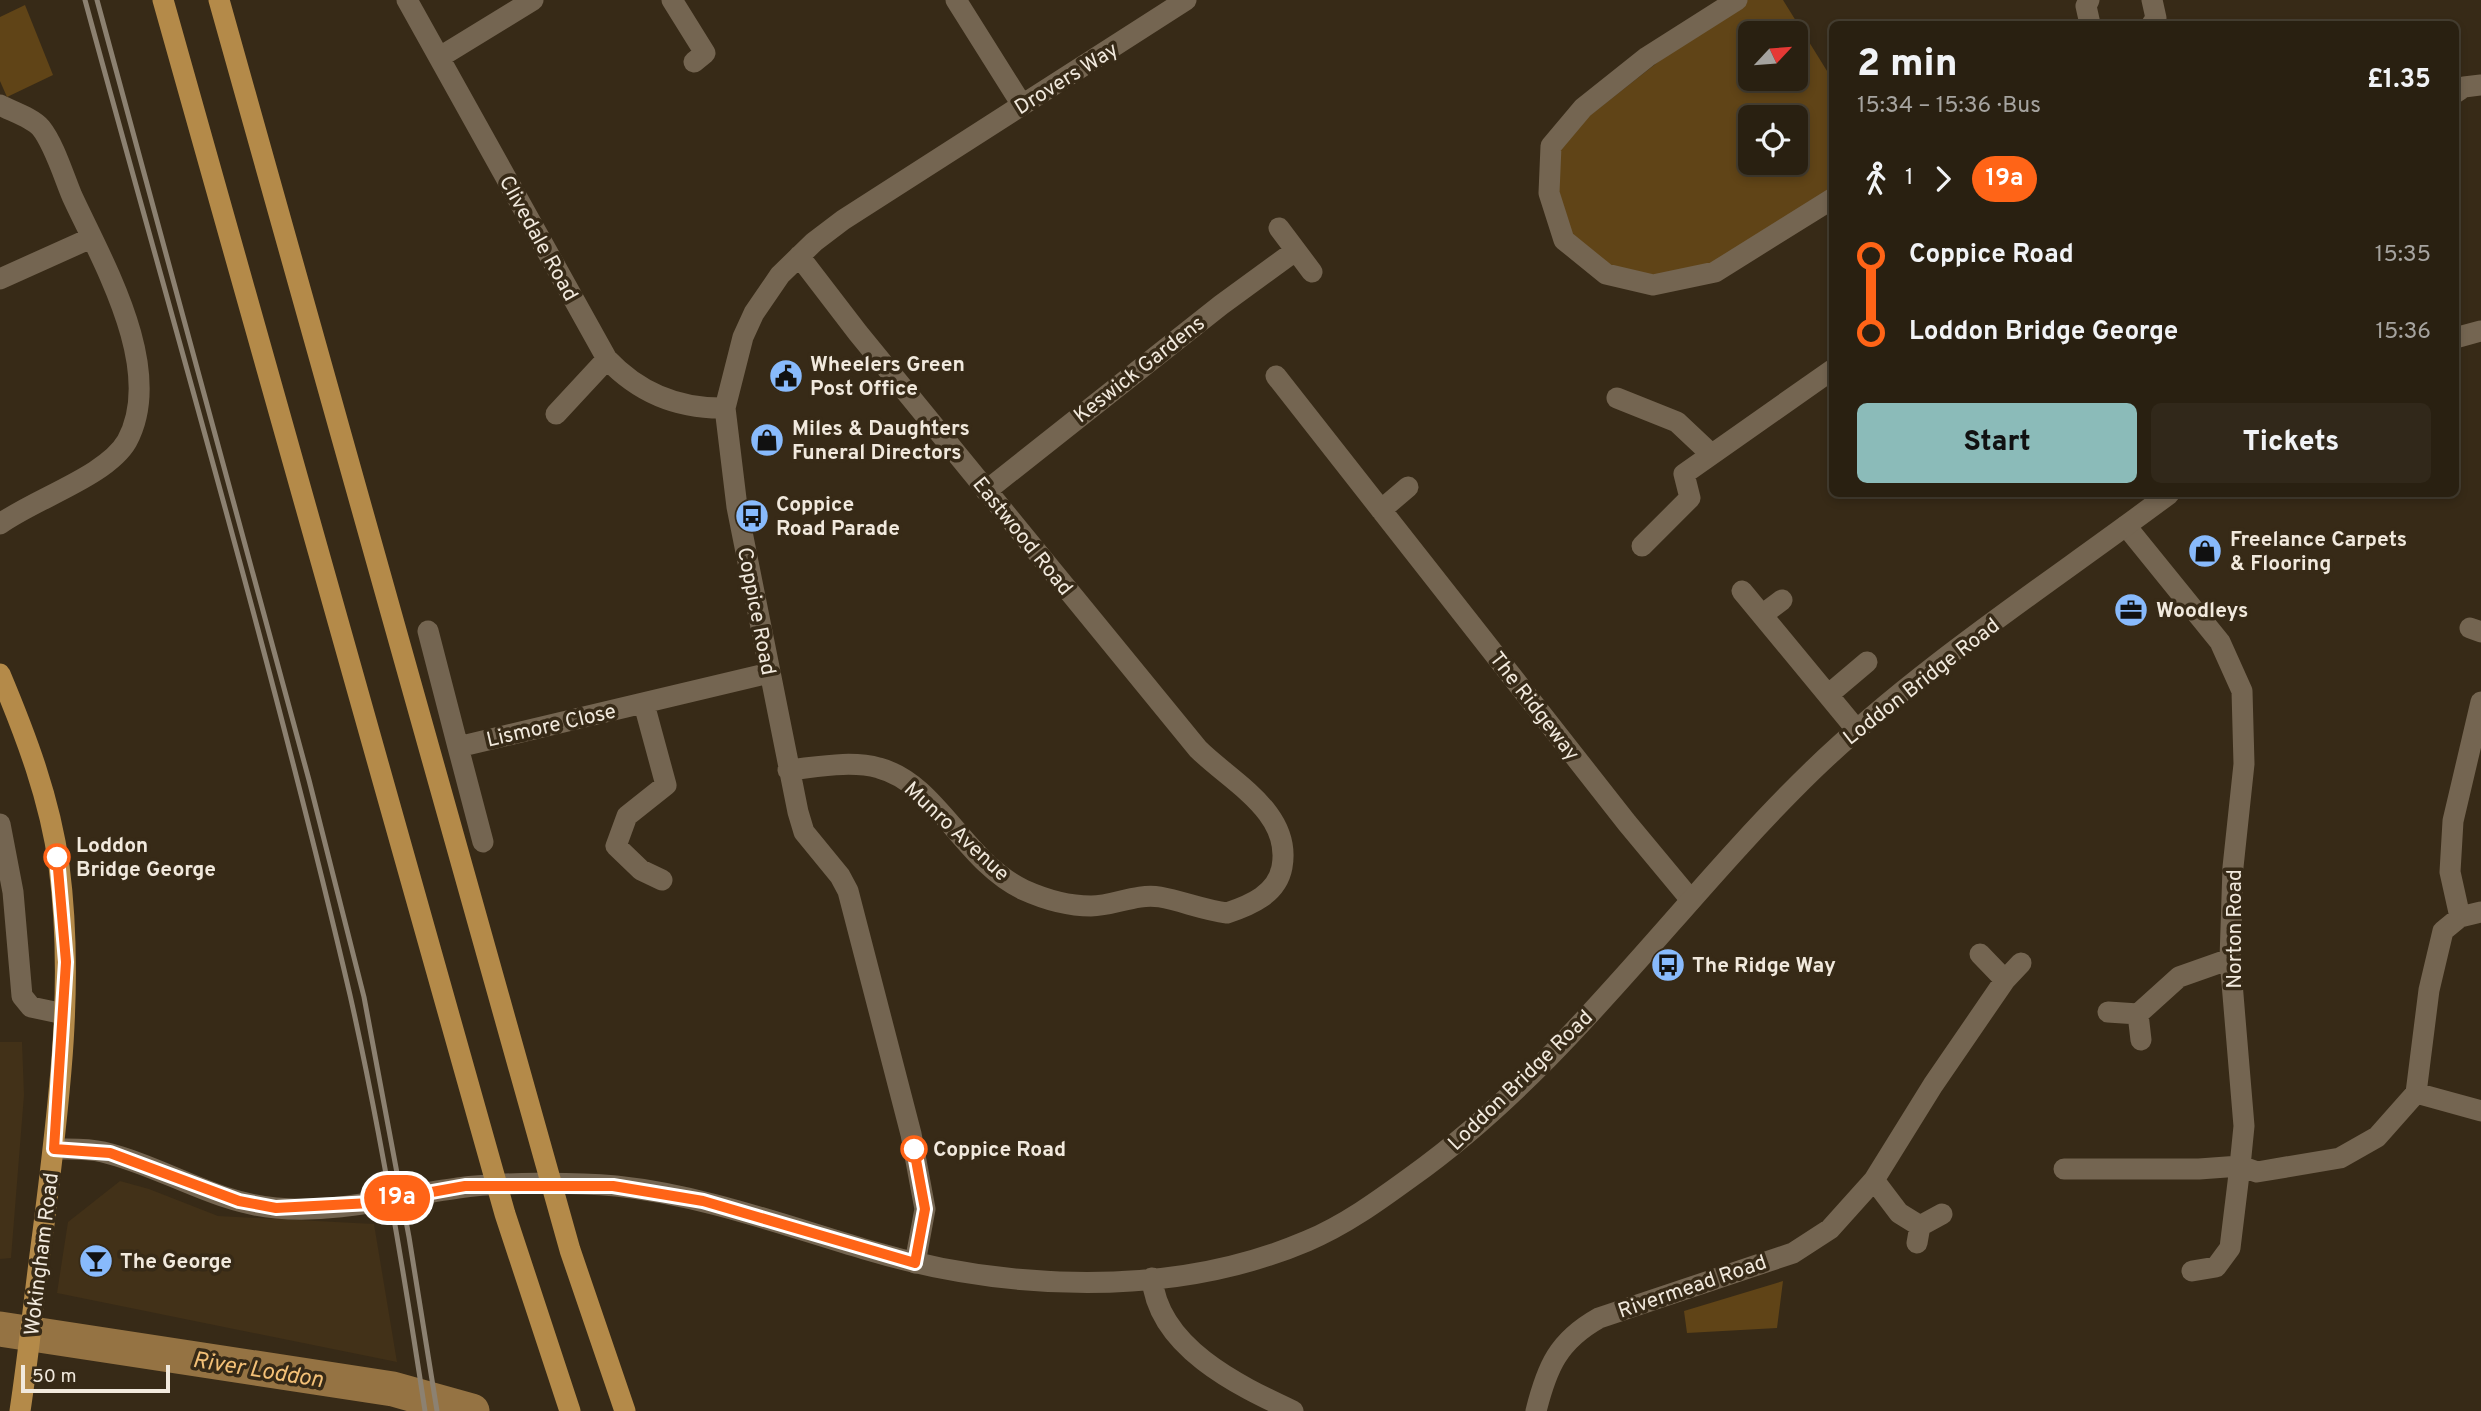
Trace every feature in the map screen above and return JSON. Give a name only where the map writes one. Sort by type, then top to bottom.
[{"type":"main road","points":[[163,0],[526,1285],[570,1411]]},
{"type":"main road","points":[[219,0],[570,1250],[625,1411]]},
{"type":"main road","name":"Wokingham Road","points":[[0,674],[28,745],[54,836],[64,922],[64,1014],[54,1149],[21,1407]]},
{"type":"street","name":"Clivedale Road","points":[[408,0],[607,359],[620,373],[667,402],[725,408]]},
{"type":"street","points":[[440,57],[533,0]]},
{"type":"street","points":[[672,0],[706,53]]},
{"type":"street","points":[[956,0],[1022,105]]},
{"type":"street","name":"Drovers Way","points":[[945,156],[1186,0]]},
{"type":"street","points":[[1737,0],[1647,57],[1583,108],[1550,146],[1549,193],[1564,240],[1606,274],[1653,285],[1715,272],[1829,201]]},
{"type":"street","points":[[2089,0],[2085,6],[2089,21]]},
{"type":"street","points":[[2152,0],[2156,18],[2154,21]]},
{"type":"street","points":[[2459,90],[2481,85]]},
{"type":"street","points":[[0,105],[41,127],[119,299],[133,345],[140,399],[127,440],[96,472],[42,497],[0,524]]},
{"type":"street","name":"Coppice Road","points":[[915,1263],[925,1209],[911,1134],[848,891],[834,867],[804,832],[769,673],[737,507],[725,408],[743,337],[754,313],[780,275],[843,220],[945,156]]},
{"type":"street","points":[[1279,228],[1312,272]]},
{"type":"street","points":[[0,279],[91,238]]},
{"type":"street","name":"Keswick Gardens","points":[[986,491],[1221,305],[1295,250]]},
{"type":"street","name":"Eastwood Road","points":[[799,256],[986,491],[1198,749]]},
{"type":"street","points":[[2459,337],[2481,331]]},
{"type":"street","points":[[556,414],[607,359]]},
{"type":"street","points":[[1642,546],[1690,498],[1684,474],[1829,372]]},
{"type":"street","name":"The Ridgeway","points":[[1276,376],[1626,823],[1691,901]]},
{"type":"street","points":[[1617,398],[1676,422],[1712,454]]},
{"type":"street","points":[[1381,510],[1408,486]]},
{"type":"street","name":"Loddon Bridge Road","points":[[54,1149],[110,1153],[239,1201],[276,1208],[371,1203],[465,1186],[582,1185],[637,1189],[703,1201],[915,1263],[1027,1282],[1087,1283],[1180,1275],[1239,1262],[1305,1242],[1370,1206],[1460,1142],[1502,1104],[1603,1000],[1806,777],[1856,729],[2165,497]]},
{"type":"street","name":"Norton Road","points":[[2126,526],[2220,642],[2242,691],[2244,764],[2232,867],[2230,959],[2244,1126],[2230,1248],[2216,1267],[2192,1271]]},
{"type":"street","points":[[1742,591],[1856,729]]},
{"type":"street","points":[[1762,615],[1782,600]]},
{"type":"street","name":"Lismore Close","points":[[428,631],[483,842]]},
{"type":"street","points":[[1828,695],[1867,662]]},
{"type":"street","name":"Lismore Close","points":[[458,747],[769,673]]},
{"type":"street","points":[[2460,917],[2449,872],[2453,821],[2481,702]]},
{"type":"street","name":"Lismore Close","points":[[644,704],[666,785],[626,816],[616,846],[641,870],[663,880]]},
{"type":"street","name":"Munro Avenue","points":[[789,770],[832,766],[879,768],[909,782],[993,871],[1023,890],[1052,901],[1092,906],[1138,897],[1159,897],[1227,913],[1255,901],[1277,884],[1283,845],[1276,825],[1258,802],[1198,749]]},
{"type":"street","points":[[0,824],[13,892],[22,996],[31,1007],[64,1014]]},
{"type":"street","points":[[2064,1169],[2240,1166],[2258,1172],[2340,1158],[2377,1137],[2416,1093],[2429,990],[2443,931],[2460,917],[2481,912]]},
{"type":"street","points":[[1980,954],[2005,980]]},
{"type":"street","points":[[2108,1012],[2138,1014],[2179,977],[2230,959]]},
{"type":"street","name":"Rivermead Road","points":[[1536,1411],[1557,1355],[1581,1328],[1611,1314],[1793,1252],[1830,1229],[1874,1180],[1933,1084],[2005,980],[2021,963]]},
{"type":"street","points":[[2138,1014],[2141,1040]]},
{"type":"street","points":[[2416,1093],[2481,1111]]},
{"type":"street","points":[[1874,1180],[1918,1235],[1942,1214]]},
{"type":"street","points":[[1152,1278],[1157,1305],[1184,1344],[1262,1396],[1293,1411]]},
{"type":"shaded area","points":[[1737,0],[1783,0],[1796,21],[1738,21],[1738,91],[1808,91],[1808,40],[1829,74],[1829,201],[1754,250],[1696,277],[1666,283],[1636,283],[1606,274],[1564,240],[1551,146]]},
{"type":"shaded area","points":[[25,5],[53,75],[7,97],[0,81],[0,17]]},
{"type":"shaded area","points":[[0,1042],[22,1042],[24,1095],[11,1258],[0,1259]]},
{"type":"shaded area","points":[[120,1181],[149,1189],[218,1216],[374,1224],[397,1362],[57,1293],[68,1222]]},
{"type":"shaded area","points":[[1783,1281],[1777,1328],[1687,1333],[1684,1311]]},
{"type":"waterway","name":"River Loddon","points":[[0,1329],[393,1389],[472,1411]]},
{"type":"railway","points":[[85,0],[256,621],[320,870],[372,1098],[425,1411]]},
{"type":"railway","points":[[97,0],[309,780],[364,997],[409,1237],[437,1411]]},
{"type":"bus line","name":"19a","points":[[57,857],[66,962],[54,1149],[89,1149],[110,1153],[239,1201],[276,1208],[371,1203],[465,1186],[613,1186],[703,1201],[796,1226],[865,1250],[915,1263],[925,1221],[925,1209],[914,1149]]},
{"type":"place","name":"Wheelers Green Post Office","points":[[786,376]]},
{"type":"place","name":"Miles & Daughters Funeral Directors","points":[[767,440]]},
{"type":"place","name":"Coppice Road Parade","points":[[752,516]]},
{"type":"place","name":"Freelance Carpets & Flooring","points":[[2205,551]]},
{"type":"place","name":"Woodleys","points":[[2131,610]]},
{"type":"place","name":"Loddon Bridge George","points":[[57,857]]},
{"type":"place","name":"The Ridge Way","points":[[1668,965]]},
{"type":"place","name":"Coppice Road","points":[[914,1149]]},
{"type":"place","name":"The George","points":[[96,1261]]}]
